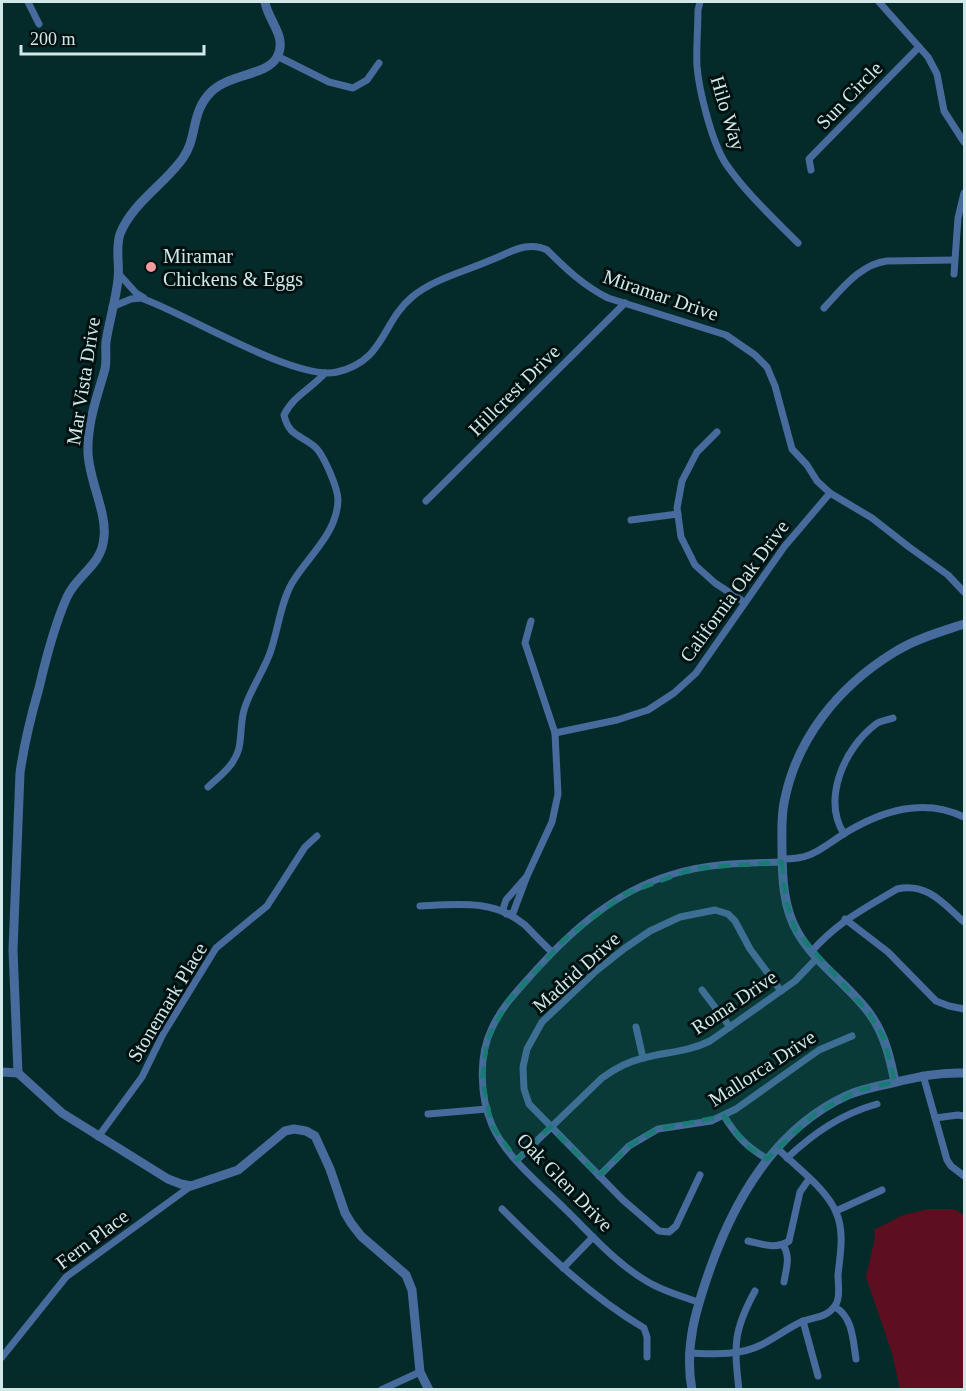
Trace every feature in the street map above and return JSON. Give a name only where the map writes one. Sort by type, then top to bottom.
[{"type":"street","points":[[28,2],[39,24]]},
{"type":"street","points":[[265,2],[280,37],[278,56],[329,82],[353,88],[367,80],[379,63]]},
{"type":"street","name":"Hilo Way","points":[[700,2],[698,10],[699,77],[714,137],[727,165],[759,204],[798,243]]},
{"type":"street","points":[[879,2],[928,57],[937,74],[944,111],[964,142]]},
{"type":"street","name":"Sun Circle","points":[[811,170],[809,159],[919,47]]},
{"type":"street","name":"Mar Vista Drive","points":[[18,1073],[14,950],[20,772],[23,749],[48,651],[67,596],[98,559],[105,536],[88,453],[92,416],[105,367],[121,233],[134,212],[184,157],[191,140],[195,117],[208,94],[227,80],[264,69],[278,56]]},
{"type":"street","points":[[954,274],[958,218],[964,193]]},
{"type":"street","name":"Miramar Drive","points":[[118,273],[136,293],[152,302],[256,352],[298,367],[325,373],[336,372],[368,357],[381,343],[400,310],[413,296],[433,284],[521,248],[542,248],[547,250],[578,280],[597,293],[726,335],[755,355],[766,367],[776,387],[792,448],[817,481],[830,493],[872,518],[948,574],[964,592]]},
{"type":"street","points":[[824,308],[856,276],[876,263],[954,260]]},
{"type":"street","name":"Miramar Drive","points":[[112,308],[131,299],[141,298],[152,302]]},
{"type":"street","name":"Hillcrest Drive","points":[[426,501],[625,303]]},
{"type":"street","points":[[208,787],[227,770],[236,757],[245,705],[269,653],[289,591],[325,540],[336,514],[338,497],[321,453],[293,433],[287,426],[284,415],[290,403],[316,384],[325,373]]},
{"type":"street","points":[[717,432],[697,452],[682,481],[677,508],[681,537],[695,565],[715,583],[744,602]]},
{"type":"street","name":"California Oak Drive","points":[[555,733],[617,720],[648,710],[674,693],[696,673],[783,547],[830,493]]},
{"type":"street","points":[[631,520],[678,514]]},
{"type":"street","points":[[420,906],[470,903],[513,914],[527,876],[552,822],[558,774],[555,733],[525,643],[531,621]]},
{"type":"street","points":[[896,1082],[884,1038],[870,1013],[814,955],[796,931],[786,901],[782,861],[782,820],[791,772],[802,747],[826,711],[865,672],[894,652],[922,638],[964,624]]},
{"type":"street","points":[[844,834],[835,814],[834,799],[841,773],[861,739],[877,723],[893,718]]},
{"type":"street","name":"Oak Glen Drive","points":[[698,1302],[670,1293],[648,1282],[618,1261],[517,1160],[492,1126],[487,1109],[482,1080],[484,1056],[492,1028],[508,1001],[552,952],[600,910],[625,894],[668,875],[695,867],[782,861],[811,856],[873,817],[900,810],[932,808],[964,817]]},
{"type":"street","name":"Stonemark Place","points":[[98,1137],[142,1077],[163,1034],[216,948],[267,906],[305,848],[317,836]]},
{"type":"street","points":[[504,911],[506,900],[527,876]]},
{"type":"street","name":"Roma Drive","points":[[517,1160],[602,1078],[642,1058],[695,1048],[710,1041],[795,981],[829,932],[845,919],[897,889],[921,888],[930,892],[964,922]]},
{"type":"street","name":"Madrid Drive","points":[[700,1175],[676,1226],[669,1232],[659,1231],[623,1200],[529,1104],[524,1089],[523,1067],[527,1049],[542,1022],[596,971],[650,931],[680,917],[715,910],[721,911],[735,921],[750,949],[781,991]]},
{"type":"street","points":[[504,911],[524,925],[552,952]]},
{"type":"street","points":[[845,919],[888,952],[936,1001],[964,1009]]},
{"type":"street","points":[[702,990],[730,1027]]},
{"type":"street","points":[[636,1027],[642,1058]]},
{"type":"street","name":"Mallorca Drive","points":[[599,1176],[629,1146],[658,1130],[711,1121],[724,1116],[819,1050],[852,1036]]},
{"type":"street","points":[[2,1072],[18,1073],[62,1113],[168,1179],[181,1184],[191,1186],[243,1167],[285,1131],[294,1129],[306,1131],[315,1136],[351,1223],[361,1236],[400,1268],[409,1282],[412,1290],[420,1372],[429,1389]]},
{"type":"street","points":[[692,1389],[689,1353],[698,1302],[728,1225],[767,1159],[787,1136],[816,1113],[846,1096],[860,1090],[923,1075],[964,1073]]},
{"type":"street","points":[[923,1075],[947,1160],[964,1176]]},
{"type":"street","points":[[787,1158],[808,1138],[839,1118],[877,1104]]},
{"type":"street","points":[[428,1114],[487,1109]]},
{"type":"street","points":[[724,1116],[735,1135],[746,1146],[767,1159]]},
{"type":"street","points":[[935,1118],[964,1116]]},
{"type":"street","points":[[689,1353],[735,1352],[762,1344],[803,1321],[824,1316],[835,1307],[842,1251],[841,1227],[836,1211],[822,1191],[777,1148]]},
{"type":"street","points":[[748,1241],[774,1246],[783,1245],[791,1236],[800,1192],[809,1179]]},
{"type":"street","name":"Fern Place","points":[[2,1357],[66,1277],[191,1186]]},
{"type":"street","points":[[836,1211],[882,1190]]},
{"type":"street","points":[[502,1209],[592,1294],[644,1328],[647,1337],[647,1357]]},
{"type":"street","points":[[563,1268],[593,1237]]},
{"type":"street","points":[[783,1245],[788,1252],[784,1282]]},
{"type":"street","points":[[740,1389],[735,1352],[737,1329],[755,1292]]},
{"type":"street","points":[[835,1307],[847,1318],[856,1359]]},
{"type":"street","points":[[803,1321],[818,1376]]},
{"type":"street","points":[[381,1389],[420,1372]]},
{"type":"highlighted area","points":[[782,862],[786,901],[796,931],[869,1013],[884,1038],[895,1082],[860,1090],[816,1113],[767,1159],[746,1146],[724,1116],[658,1129],[629,1146],[599,1176],[550,1127],[517,1160],[492,1126],[482,1080],[487,1040],[508,1001],[568,936],[625,894],[695,868]]},
{"type":"shaded area","points":[[929,1209],[954,1209],[964,1215],[964,1389],[900,1389],[892,1353],[866,1277],[875,1238],[874,1230],[903,1215]]},
{"type":"place","name":"Miramar Chickens & Eggs","points":[[151,267]]}]
